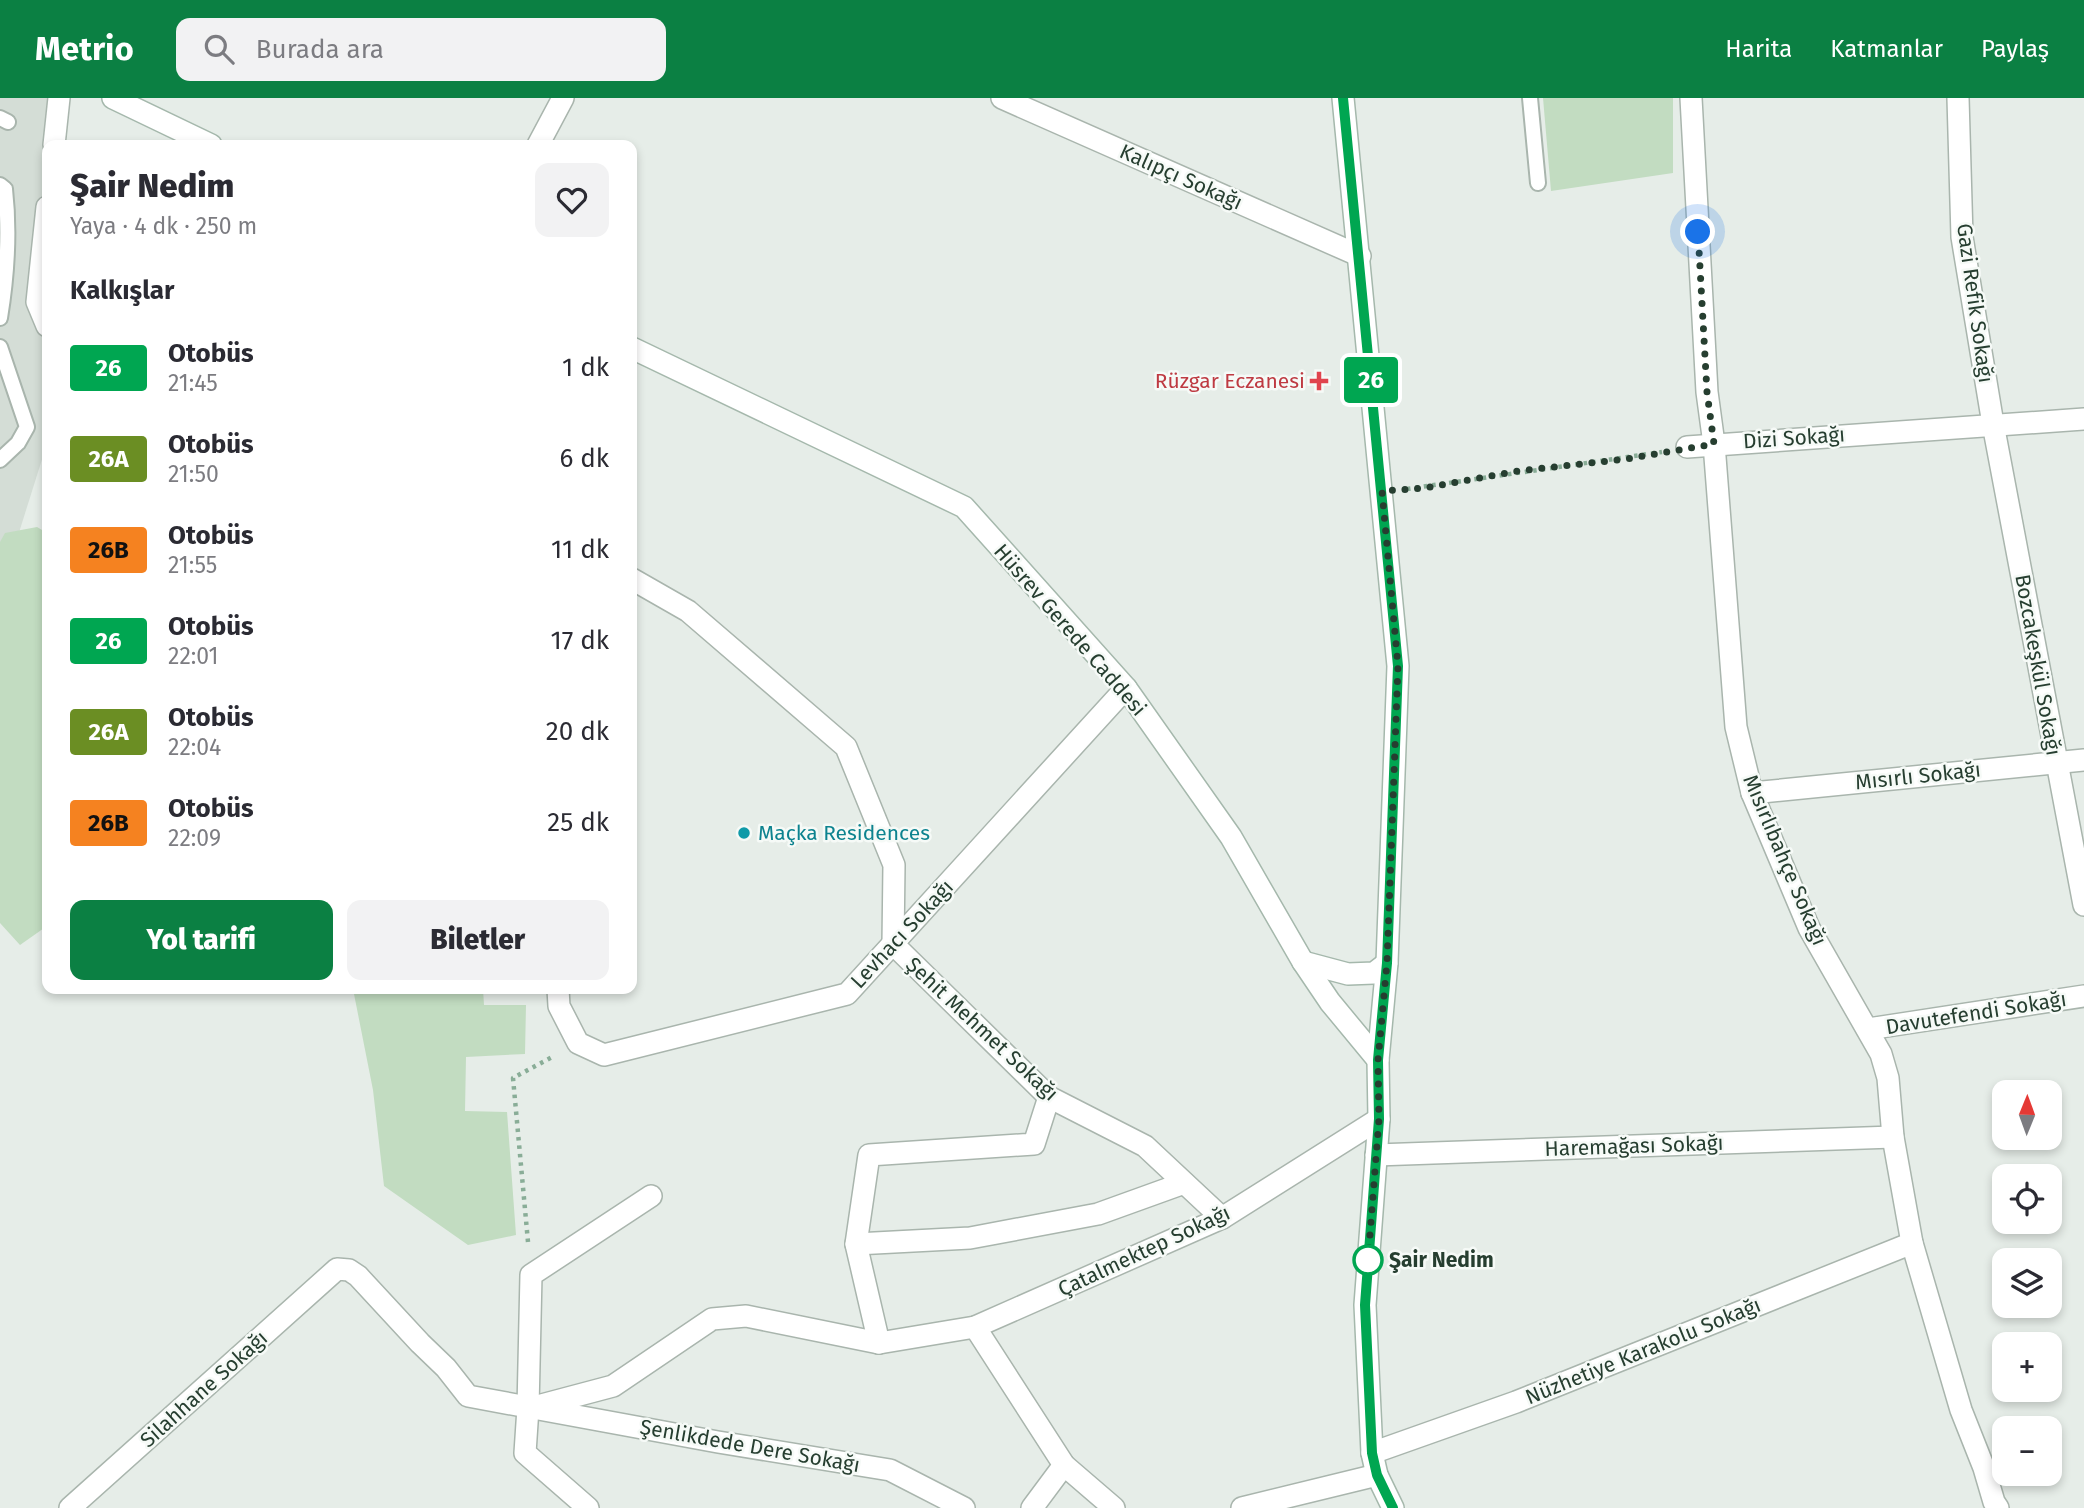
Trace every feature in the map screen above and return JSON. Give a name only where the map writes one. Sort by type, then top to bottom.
[{"type":"street","points":[[55,140],[59,98]]},
{"type":"street","points":[[113,98],[201,140]]},
{"type":"street","points":[[541,140],[563,98]]},
{"type":"street","name":"Kalıpçı Sokağı","points":[[1002,98],[1360,256]]},
{"type":"street","points":[[1343,98],[1398,666],[1387,963],[1378,1060],[1379,1119],[1365,1305],[1372,1453],[1377,1475],[1393,1508]]},
{"type":"street","name":"Mısırlıbahçe Sokağı","points":[[1691,98],[1707,392],[1714,444],[1736,727],[1752,793],[1809,928],[1881,1054],[1888,1078],[1893,1137],[1912,1243],[1961,1410],[1998,1508]]},
{"type":"street","name":"Gazi Refik Sokağı","points":[[1958,98],[1962,237],[1993,424]]},
{"type":"street","name":"Hüsrev Gerede Caddesi","points":[[637,350],[964,507],[1125,688],[1231,838],[1303,962],[1330,1002],[1378,1060]]},
{"type":"street","name":"Dizi Sokağı","points":[[1687,447],[2084,419]]},
{"type":"street","name":"Bozcakeşkül Sokağı","points":[[1993,424],[2084,905]]},
{"type":"street","name":"Şehit Mehmet Sokağı","points":[[637,582],[688,611],[846,747],[894,865],[893,944],[1049,1097],[1145,1146],[1222,1218]]},
{"type":"street","name":"Levhacı Sokağı","points":[[578,1043],[604,1055],[847,994],[1125,688]]},
{"type":"street","name":"Mısırlı Sokağı","points":[[1752,793],[2084,760]]},
{"type":"street","points":[[1303,962],[1349,974],[1374,973],[1387,963]]},
{"type":"street","points":[[558,994],[559,1006],[578,1043]]},
{"type":"street","name":"Davutefendi Sokağı","points":[[1868,1029],[2084,996]]},
{"type":"street","points":[[528,1408],[613,1386],[712,1319],[746,1316],[878,1343],[856,1244],[869,1155],[1034,1144],[1049,1097]]},
{"type":"street","name":"Çatalmektep Sokağı","points":[[878,1343],[975,1327],[1222,1218],[1379,1119]]},
{"type":"street","name":"Haremağası Sokağı","points":[[1376,1154],[1893,1137]]},
{"type":"street","points":[[856,1244],[983,1236],[1098,1214],[1184,1183]]},
{"type":"street","points":[[588,1508],[524,1453],[528,1408],[531,1275],[651,1196]]},
{"type":"street","name":"Nüzhetiye Karakolu Sokağı","points":[[1372,1453],[1516,1402],[1912,1243]]},
{"type":"street","name":"Şenlikdede Dere Sokağı","points":[[337,1269],[349,1270],[358,1276],[419,1343],[446,1368],[468,1396],[890,1470],[964,1508]]},
{"type":"street","name":"Silahhane Sokağı","points":[[70,1508],[337,1269]]},
{"type":"street","points":[[975,1327],[1064,1465],[1114,1508]]},
{"type":"street","points":[[1032,1508],[1064,1465]]},
{"type":"street","points":[[1242,1508],[1377,1475]]},
{"type":"lane","points":[[1530,98],[1538,183]]},
{"type":"lane","points":[[0,185],[5,189],[9,223],[6,277],[0,318]]},
{"type":"lane","points":[[0,347],[6,386],[27,427],[18,443],[0,460]]},
{"type":"path","points":[[1382,491],[1425,488],[1518,471],[1626,459],[1687,447]]},
{"type":"path","points":[[531,1275],[513,1078],[578,1043]]},
{"type":"shaded area","points":[[0,98],[50,98],[49,140],[42,140],[42,459],[0,593]]},
{"type":"green space","points":[[1543,98],[1673,98],[1673,173],[1551,191]]},
{"type":"green space","points":[[37,527],[42,530],[42,930],[20,945],[0,923],[0,542],[5,533]]},
{"type":"green space","points":[[354,994],[483,994],[484,1005],[526,1005],[525,1054],[466,1057],[465,1111],[507,1112],[516,1235],[468,1245],[384,1186],[373,1090]]},
{"type":"bus line","name":"26","points":[[1343,98],[1398,666],[1387,963],[1378,1060],[1379,1119],[1365,1305],[1372,1453],[1377,1475],[1393,1508]]},
{"type":"place","name":"Rüzgar Eczanesi","points":[[1319,381]]},
{"type":"place","name":"Maçka Residences","points":[[744,833]]},
{"type":"place","name":"Şair Nedim","points":[[1368,1260]]},
{"type":"route","points":[[1368,1260],[1379,1119],[1378,1060],[1387,963],[1398,666],[1382,491],[1425,488],[1518,471],[1626,459],[1714,444],[1707,392],[1698,232]]}]
